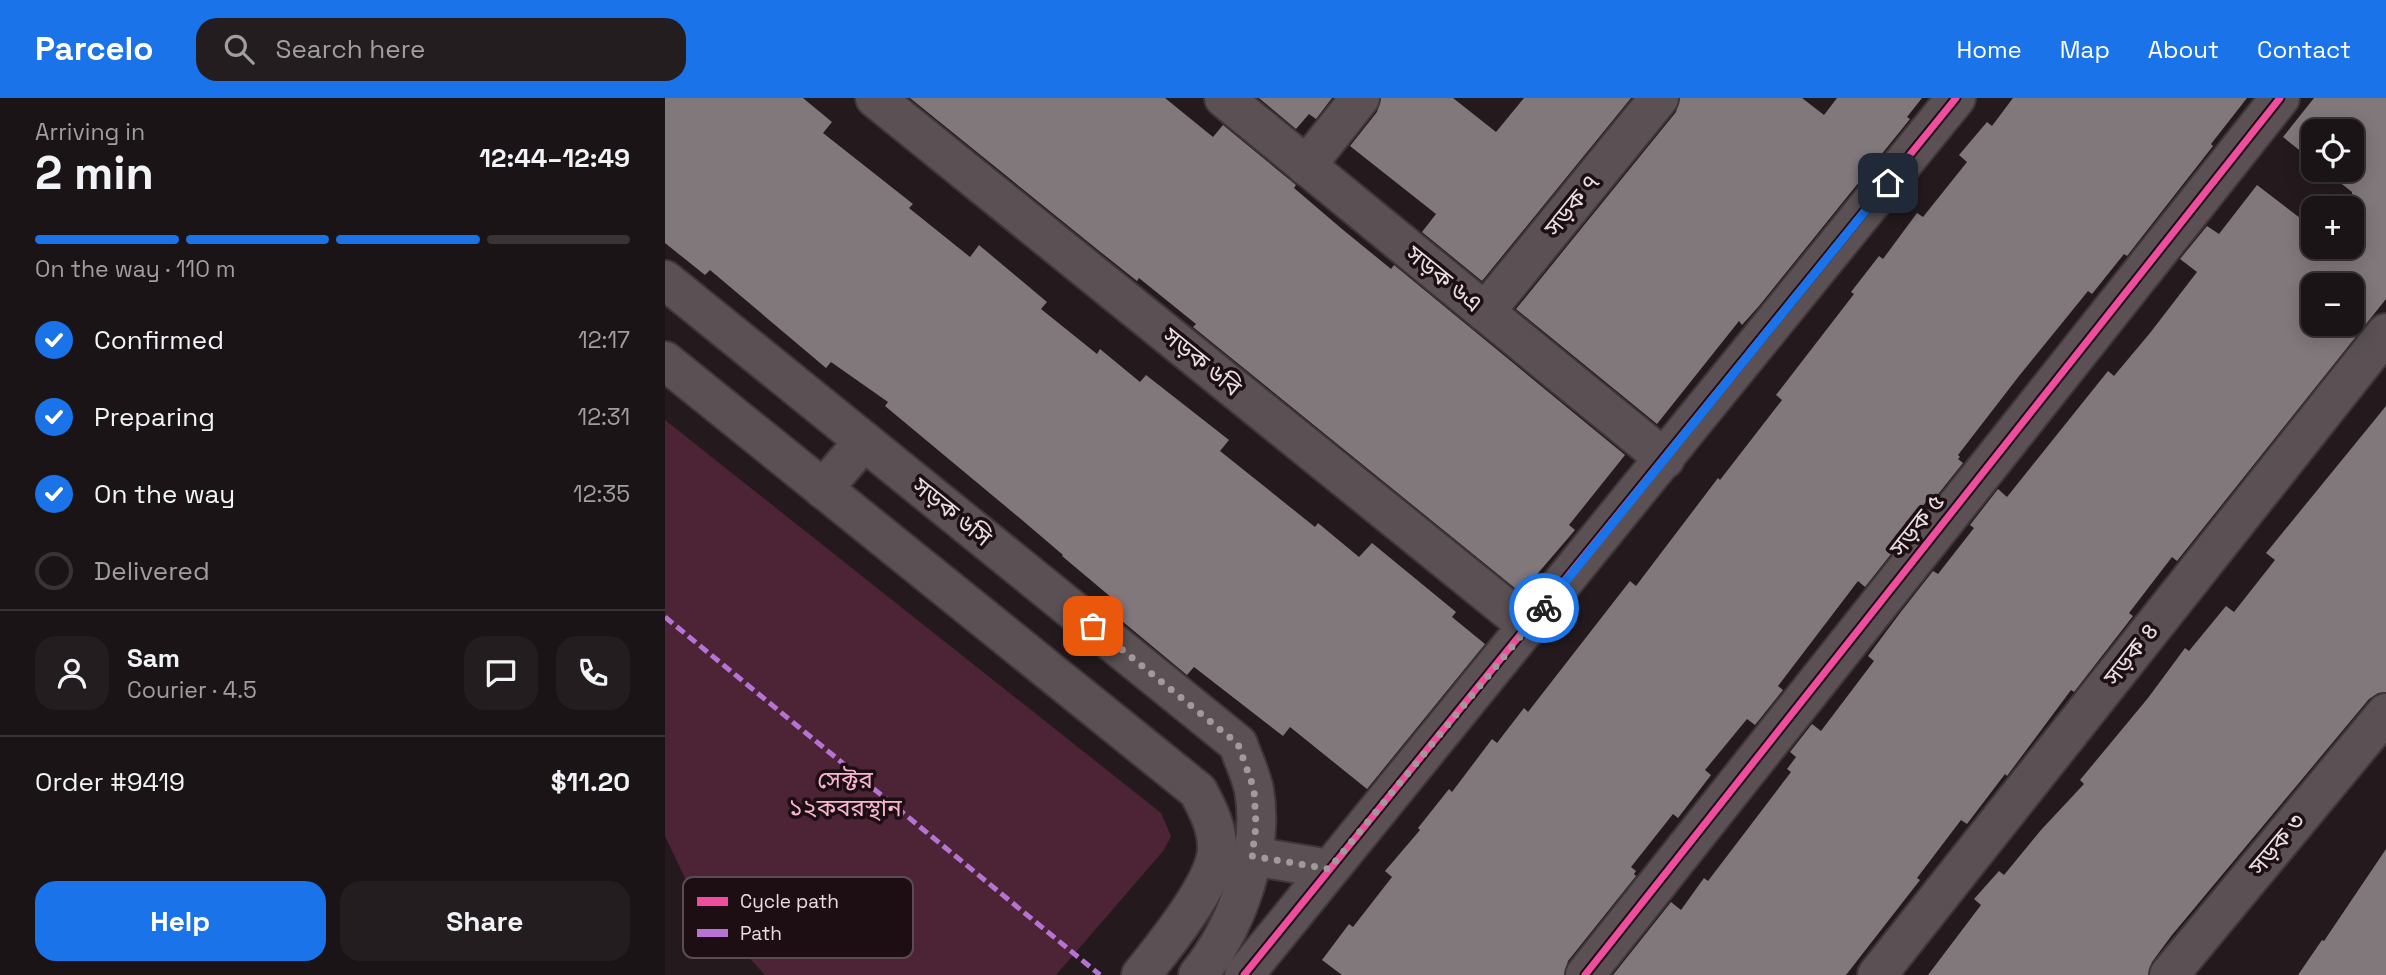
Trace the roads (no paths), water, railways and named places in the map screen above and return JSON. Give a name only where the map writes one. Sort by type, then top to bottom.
[{"type":"street","name":"সড়ক ৬বি","points":[[875,98],[1529,627]]},
{"type":"street","name":"সড়ক ৬এ","points":[[1224,98],[1665,459]]},
{"type":"street","points":[[1306,166],[1360,98]]},
{"type":"street","name":"সড়ক ৭","points":[[1485,312],[1659,98]]},
{"type":"street","points":[[1244,975],[1956,98]]},
{"type":"street","name":"সড়ক ৫","points":[[1585,975],[2280,98]]},
{"type":"street","name":"সড়ক ৬সি","points":[[665,280],[1238,744],[1254,789],[1255,813]]},
{"type":"street","name":"সড়ক ৪","points":[[1877,975],[2386,333]]},
{"type":"street","points":[[665,361],[824,489],[1206,806],[1255,813],[1250,873],[1211,970]]},
{"type":"street","points":[[824,489],[864,441]]},
{"type":"street","name":"সড়ক ৩","points":[[2169,975],[2386,713]]},
{"type":"street","points":[[1142,975],[1202,889],[1217,853],[1206,806]]},
{"type":"street","points":[[1252,856],[1329,869]]},
{"type":"park label","name":"সেক্টর ১২কবরস্থান","points":[[845,794]]}]
